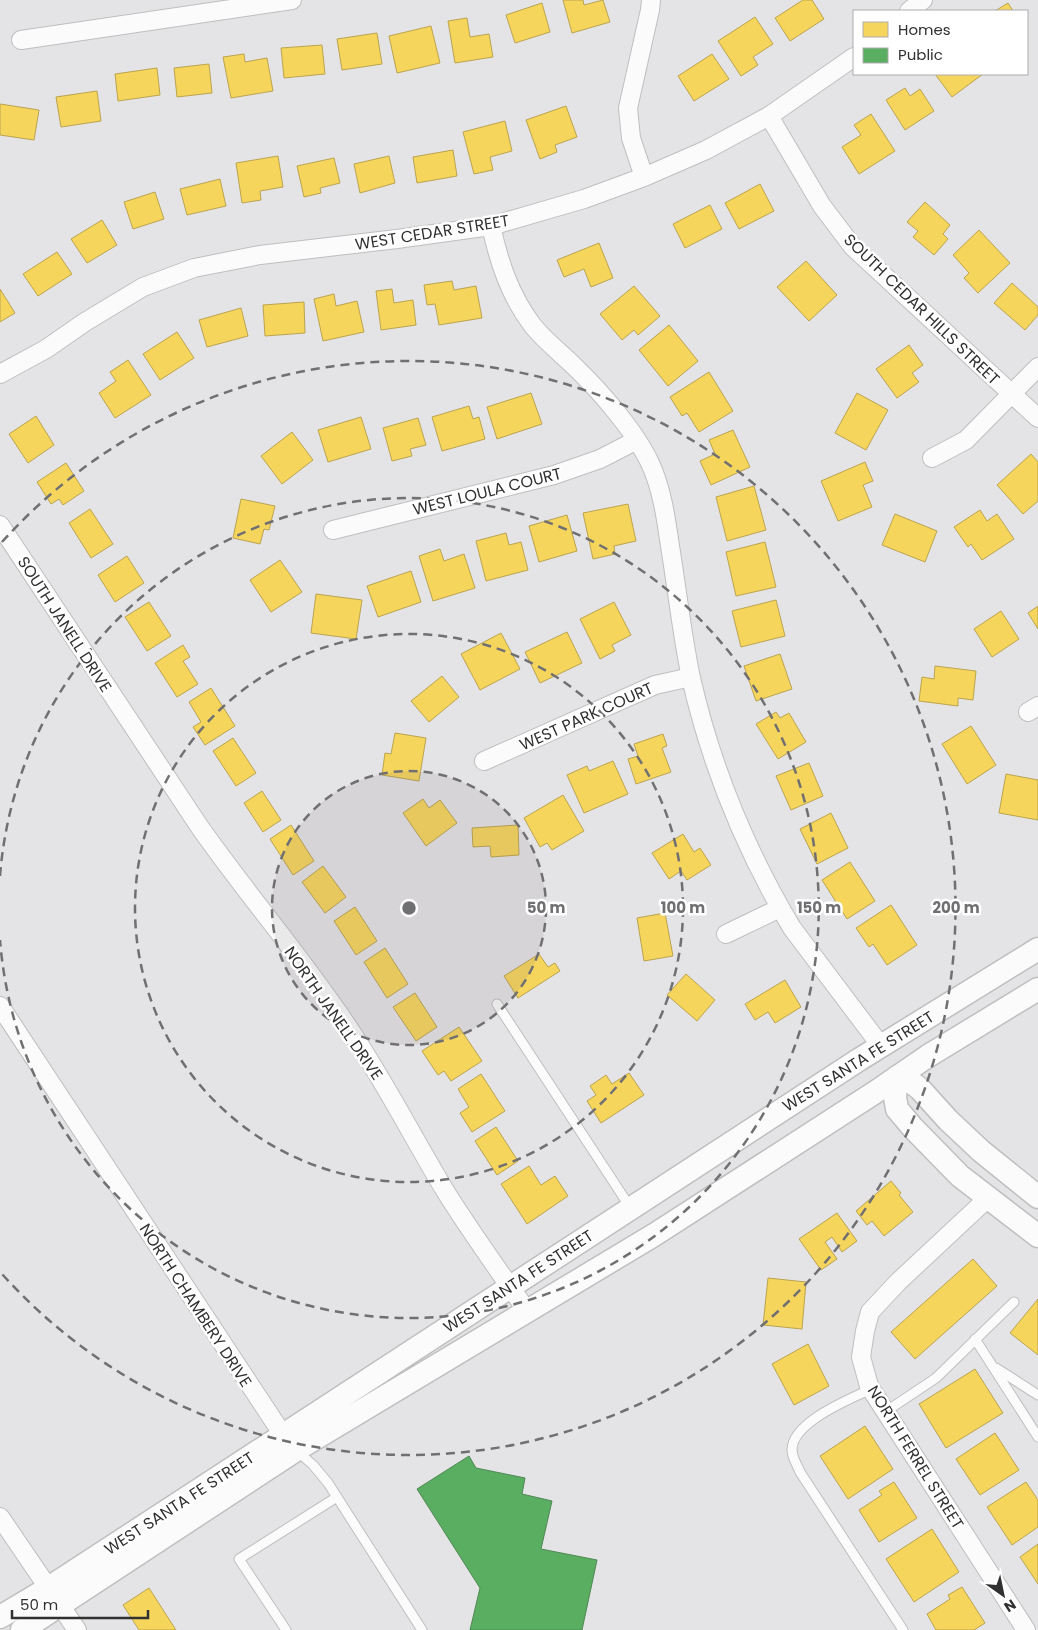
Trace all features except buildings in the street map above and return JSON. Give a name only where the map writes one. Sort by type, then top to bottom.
[{"type":"street","points":[[22,40],[292,0]]},
{"type":"street","points":[[644,177],[631,138],[628,108],[651,0]]},
{"type":"street","points":[[910,10],[923,0]]},
{"type":"street","name":"WEST CEDAR STREET","points":[[0,374],[46,349],[84,322],[143,287],[194,268],[260,255],[491,226],[584,199],[644,177],[706,150],[769,116],[853,59]]},
{"type":"street","name":"SOUTH CEDAR HILLS STREET","points":[[769,116],[822,206],[853,247],[1038,418]]},
{"type":"street","points":[[491,226],[499,259],[512,293],[534,326],[587,378],[637,440],[650,463],[665,510],[691,677],[715,765],[760,870],[780,908],[792,928],[881,1046],[898,1076],[920,1089],[948,1120],[981,1151],[1038,1197]]},
{"type":"street","points":[[932,458],[966,440],[1013,395],[1038,367]]},
{"type":"street","name":"WEST LOULA COURT","points":[[334,530],[562,473],[600,459],[637,440]]},
{"type":"street","name":"SOUTH JANELL DRIVE","points":[[0,525],[130,723]]},
{"type":"street","name":"WEST PARK COURT","points":[[484,761],[655,685],[691,677]]},
{"type":"street","name":"NORTH JANELL DRIVE","points":[[130,723],[230,871],[313,978],[351,1032],[397,1106],[445,1190],[526,1311]]},
{"type":"street","points":[[726,934],[780,908]]},
{"type":"street","name":"WEST SANTA FE STREET","points":[[0,1617],[53,1597],[289,1443],[510,1287],[630,1207],[881,1046],[1038,949]]},
{"type":"street","name":"WEST SANTA FE STREET","points":[[289,1443],[526,1311],[654,1235],[928,1056],[1038,989]]},
{"type":"street","name":"NORTH CHAMBERY DRIVE","points":[[0,1006],[289,1443]]},
{"type":"street","points":[[898,1076],[895,1097],[897,1109],[930,1147],[960,1176],[1038,1236]]},
{"type":"street","name":"NORTH FERREL STREET","points":[[988,1198],[898,1282],[870,1312],[861,1357],[871,1389],[1026,1630]]},
{"type":"street","points":[[0,1518],[76,1630]]},
{"type":"street","name":"WEST SANTA FE STREET","points":[[22,1630],[53,1597]]},
{"type":"lane","points":[[497,1004],[630,1207]]},
{"type":"lane","points":[[885,1412],[936,1378],[1014,1302]]},
{"type":"lane","points":[[975,1339],[1038,1437]]},
{"type":"lane","points":[[993,1366],[1038,1395]]},
{"type":"lane","points":[[871,1389],[811,1421],[799,1432],[792,1450],[800,1472],[903,1630]]},
{"type":"lane","points":[[289,1443],[313,1465],[337,1497],[422,1630]]},
{"type":"lane","points":[[286,1630],[240,1559],[337,1497]]}]
